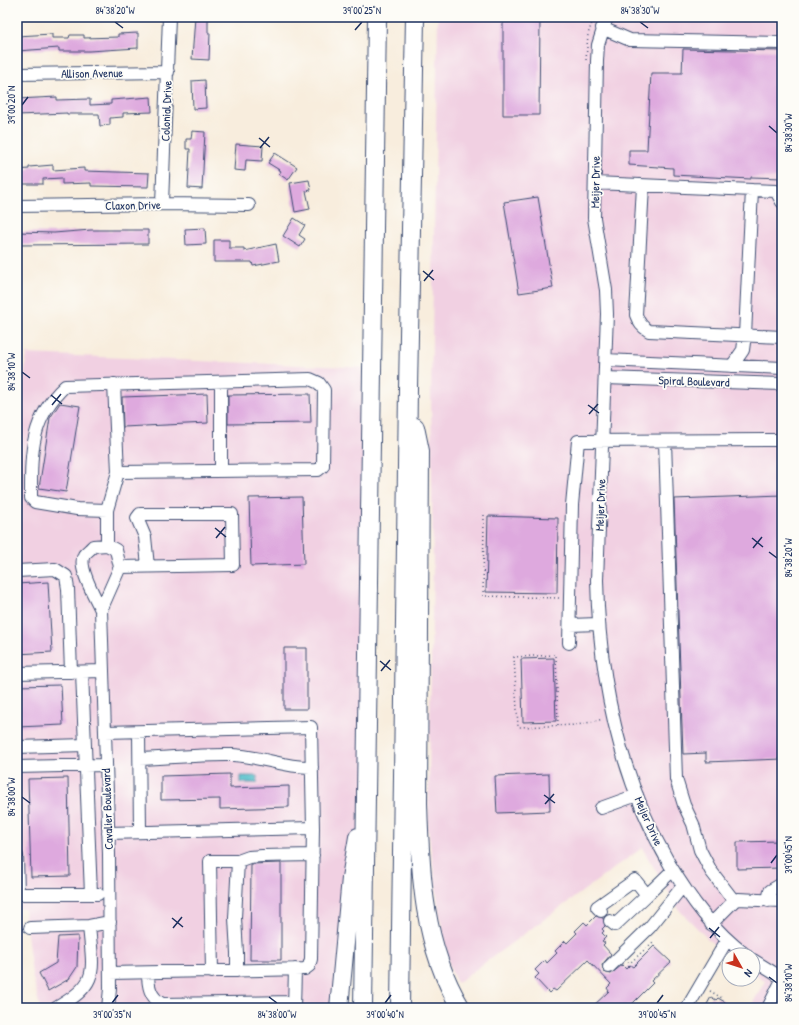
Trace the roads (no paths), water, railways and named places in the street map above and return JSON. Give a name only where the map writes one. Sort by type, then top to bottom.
[{"type":"highway","points":[[363,1008],[377,17]]},
{"type":"highway","points":[[400,1008],[408,389],[415,17]]},
{"type":"highway","points":[[408,389],[420,451],[419,855],[425,908],[436,954],[449,989],[461,1008]]},
{"type":"highway","points":[[340,1008],[354,853],[367,802]]},
{"type":"street","name":"Colonial Drive","points":[[162,204],[169,17]]},
{"type":"street","name":"Meijer Drive","points":[[607,17],[602,28],[597,61],[594,218],[606,290],[606,378],[597,580],[598,624],[602,660],[615,730],[637,795],[656,839],[682,887],[711,924],[726,940],[735,947]]},
{"type":"street","points":[[602,28],[630,40],[782,43]]},
{"type":"street","name":"Allison Avenue","points":[[17,74],[168,72]]},
{"type":"street","points":[[595,184],[776,191],[782,202]]},
{"type":"street","points":[[643,186],[636,315],[639,323],[649,331],[782,337]]},
{"type":"street","points":[[732,366],[743,350],[745,335],[752,190]]},
{"type":"street","name":"Claxon Drive","points":[[17,206],[162,204],[249,205]]},
{"type":"street","points":[[743,350],[752,366]]},
{"type":"street","name":"Spiral Boulevard","points":[[606,360],[782,368]]},
{"type":"street","name":"Spiral Boulevard","points":[[606,378],[782,384]]},
{"type":"street","points":[[108,510],[77,509],[34,502],[31,498],[31,460],[38,422],[52,399],[65,386],[310,379],[319,383],[324,390],[323,466],[318,470],[118,472]]},
{"type":"street","points":[[221,382],[221,471]]},
{"type":"street","points":[[114,384],[118,472],[108,510],[107,545],[116,550],[120,567],[233,565],[232,514],[140,514],[137,518],[145,537],[148,566]]},
{"type":"street","points":[[569,643],[572,505],[578,441],[782,440]]},
{"type":"street","points":[[665,441],[676,779],[684,804],[693,824],[700,850],[711,871],[734,901]]},
{"type":"street","name":"Cavalier Boulevard","points":[[107,545],[93,546],[84,555],[83,564],[85,575],[101,610],[110,922],[108,1008]]},
{"type":"street","name":"Cavalier Boulevard","points":[[101,610],[120,567]]},
{"type":"street","points":[[17,571],[55,569],[66,576],[85,745],[91,894]]},
{"type":"street","points":[[570,626],[598,624]]},
{"type":"street","points":[[17,673],[103,671]]},
{"type":"street","points":[[105,732],[311,727],[312,767],[313,855],[311,959],[309,966],[306,969],[110,973]]},
{"type":"street","points":[[139,732],[140,831]]},
{"type":"street","points":[[17,747],[85,745]]},
{"type":"street","points":[[140,759],[232,755],[258,758],[298,768],[312,767]]},
{"type":"street","points":[[17,767],[106,765]]},
{"type":"street","points":[[601,808],[637,795]]},
{"type":"street","points":[[108,833],[140,831],[313,828]]},
{"type":"street","points":[[212,972],[210,862],[238,861],[249,857],[313,855]]},
{"type":"street","points":[[17,856],[18,894],[109,894]]},
{"type":"street","points":[[237,971],[238,953],[234,918],[238,861]]},
{"type":"street","points":[[610,921],[614,925],[673,870]]},
{"type":"street","points":[[601,911],[597,907],[635,880],[647,895]]},
{"type":"street","points":[[768,901],[770,891],[780,885]]},
{"type":"street","points":[[608,966],[650,927],[682,887]]},
{"type":"street","points":[[711,924],[734,901],[782,901]]},
{"type":"street","points":[[30,928],[89,926],[110,922]]},
{"type":"street","points":[[56,1008],[76,996],[89,980],[93,969],[89,926]]},
{"type":"street","points":[[687,1008],[726,940]]},
{"type":"street","points":[[761,965],[782,979],[768,1008]]},
{"type":"street","points":[[148,972],[150,991],[162,1006],[294,1005],[295,969]]},
{"type":"water","points":[[241,776],[257,776],[257,783],[241,783]]}]
